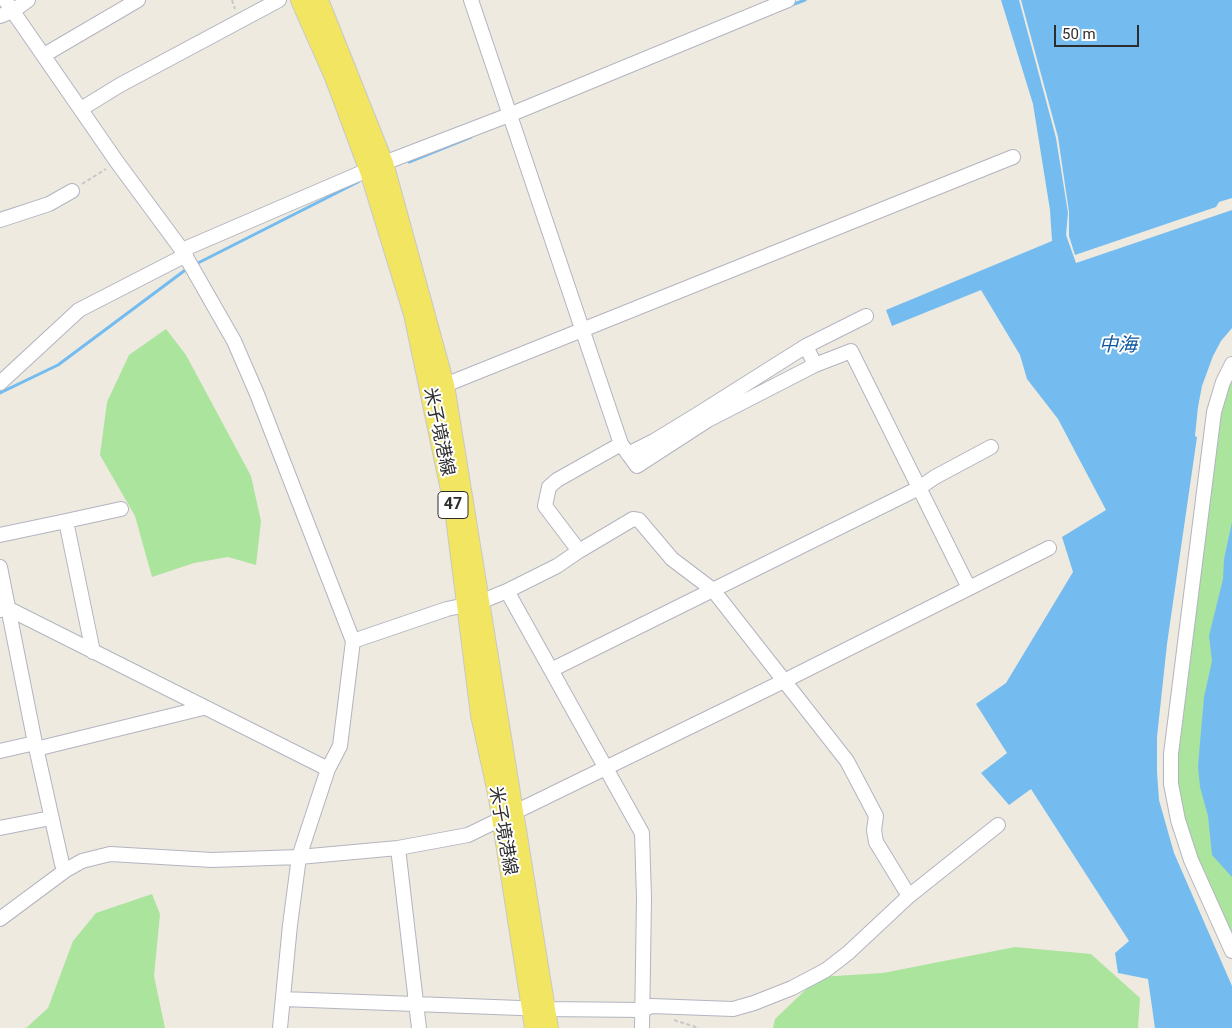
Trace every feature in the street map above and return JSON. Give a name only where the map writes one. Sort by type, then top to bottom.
[{"type":"main road","name":"米子境港線","points":[[300,0],[377,167],[413,314],[472,604],[538,1009],[549,1028]]},
{"type":"main road","name":"米子境港線","points":[[319,0],[377,167],[445,385],[472,604]]},
{"type":"main road","name":"米子境港線","points":[[534,1028],[538,1009]]},
{"type":"street","points":[[28,0],[6,9],[44,55],[117,162],[184,252],[234,341],[258,394],[353,642],[340,746],[328,769],[299,857],[280,1028]]},
{"type":"street","points":[[44,55],[138,0]]},
{"type":"street","points":[[81,109],[120,85],[279,0]]},
{"type":"street","points":[[471,0],[581,329],[624,449],[637,466],[705,415],[806,346],[866,316]]},
{"type":"street","points":[[0,383],[79,310],[184,252],[377,167],[509,116],[788,0]]},
{"type":"street","points":[[445,385],[1013,157]]},
{"type":"street","points":[[0,220],[49,204],[72,191]]},
{"type":"street","points":[[806,346],[816,365]]},
{"type":"street","points":[[705,415],[816,365],[851,352],[969,588]]},
{"type":"street","points":[[1232,364],[1223,382],[1214,412],[1170,754],[1172,791],[1178,820],[1191,860],[1232,951]]},
{"type":"street","points":[[551,670],[919,488],[935,477],[991,447]]},
{"type":"street","points":[[579,551],[545,506],[549,487],[557,480],[624,449]]},
{"type":"street","points":[[0,535],[121,509]]},
{"type":"street","points":[[353,642],[507,591],[557,566],[633,519],[639,520],[672,559],[713,590],[847,761],[876,816],[874,830],[876,842],[909,896]]},
{"type":"street","points":[[66,521],[93,652]]},
{"type":"street","points":[[0,920],[66,870],[82,861],[110,854],[212,860],[299,857],[398,848],[468,836],[1049,548]]},
{"type":"street","points":[[0,567],[4,609],[51,818],[62,864],[66,870]]},
{"type":"street","points":[[507,591],[604,768],[642,833],[642,1028]]},
{"type":"street","points":[[4,609],[328,769]]},
{"type":"street","points":[[0,750],[35,746],[204,708]]},
{"type":"street","points":[[0,828],[51,818]]},
{"type":"street","points":[[283,999],[538,1009],[643,1010],[651,1006],[733,1009],[754,1004],[792,988],[826,970],[909,896],[998,825]]},
{"type":"street","points":[[398,848],[419,1028]]},
{"type":"path","points":[[72,191],[117,162]]},
{"type":"green space","points":[[166,329],[186,355],[251,476],[261,521],[256,565],[228,557],[194,563],[152,577],[135,516],[100,455],[107,402],[129,355]]},
{"type":"green space","points":[[1232,370],[1232,944],[1193,857],[1174,785],[1217,411]]},
{"type":"green space","points":[[152,894],[160,914],[154,976],[165,1028],[26,1028],[48,1008],[73,941],[96,913]]},
{"type":"green space","points":[[1015,947],[1091,954],[1140,998],[1138,1028],[773,1028],[775,1019],[819,977],[883,973]]},
{"type":"water","name":"中海","points":[[1001,0],[1019,0],[1056,138],[1068,213],[1066,235],[1076,263],[1232,210],[1232,328],[1221,341],[1213,356],[1202,386],[1198,407],[1195,436],[1197,437],[1167,644],[1157,737],[1157,772],[1159,800],[1174,853],[1232,986],[1232,1028],[1155,1028],[1148,979],[1118,973],[1115,953],[1129,941],[1031,789],[1009,805],[981,773],[1007,753],[976,704],[1006,683],[1073,572],[1062,537],[1106,510],[1058,419],[1027,379],[1020,355],[981,290],[892,326],[886,310],[1052,241],[1050,210],[1033,104]]},
{"type":"water","points":[[1021,0],[1232,0],[1232,198],[1219,202],[1216,207],[1075,255],[1069,236],[1069,212],[1058,137]]},
{"type":"water","points":[[1232,522],[1232,877],[1212,855],[1208,816],[1200,787],[1198,766],[1204,697],[1212,661],[1209,636],[1223,579],[1224,559]]},
{"type":"waterway","points":[[789,6],[805,0]]},
{"type":"waterway","points":[[409,162],[471,137]]},
{"type":"waterway","points":[[194,265],[358,182]]},
{"type":"waterway","points":[[0,393],[58,365],[188,268]]}]
